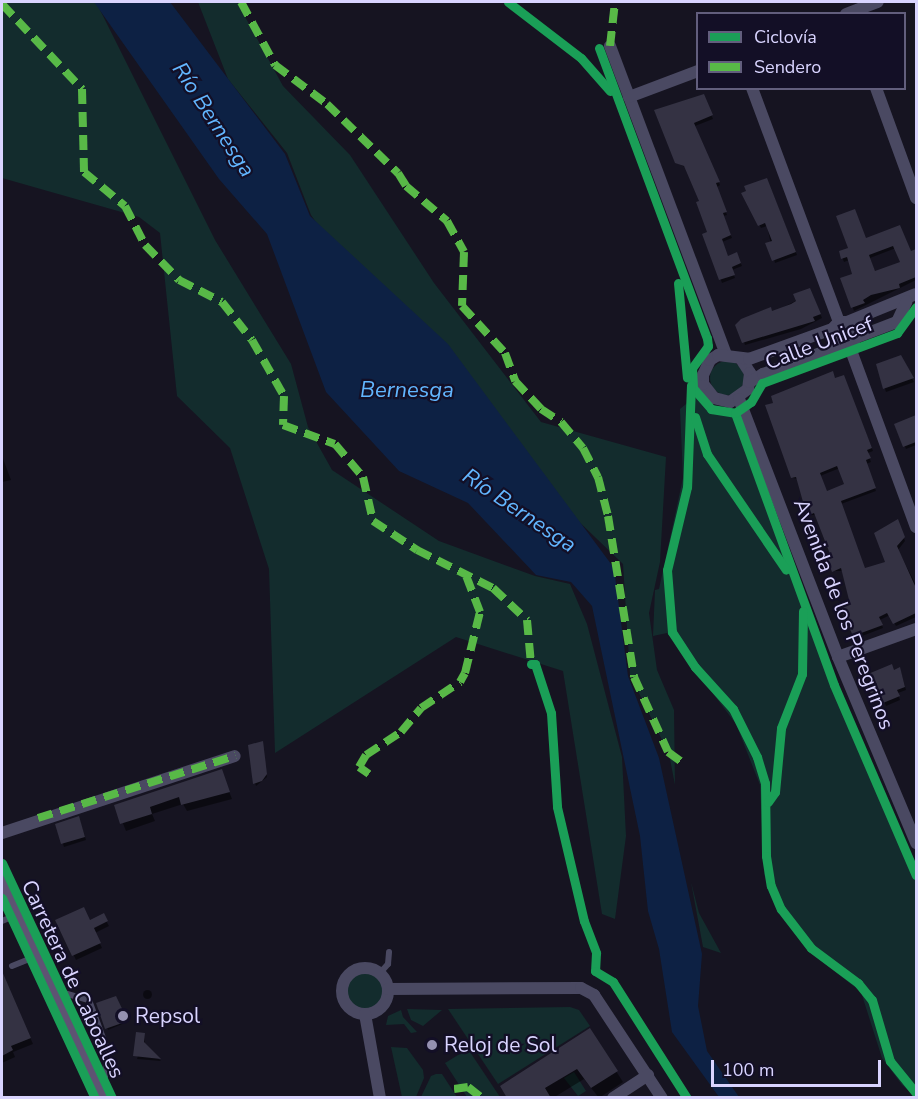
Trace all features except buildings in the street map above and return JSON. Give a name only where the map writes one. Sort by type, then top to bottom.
[{"type":"main road","name":"Carretera de Caboalles","points":[[2,881],[9,918],[36,956],[102,1098]]},
{"type":"street","points":[[851,12],[878,2]]},
{"type":"street","points":[[609,46],[726,354]]},
{"type":"street","points":[[629,97],[696,72]]},
{"type":"street","points":[[753,90],[839,324],[833,341],[848,343]]},
{"type":"street","points":[[877,90],[916,198]]},
{"type":"street","name":"Calle Unicef","points":[[741,358],[912,298]]},
{"type":"street","name":"Calle Unicef","points":[[750,382],[763,374],[848,343],[897,322],[912,298]]},
{"type":"street","points":[[839,324],[855,330],[848,343],[916,527]]},
{"type":"street","points":[[726,354],[741,358],[747,365],[750,382],[739,399],[722,401],[714,398],[704,384],[703,375],[710,360],[726,354]]},
{"type":"street","name":"Avenida de los Peregrinos","points":[[739,399],[838,657],[916,843]]},
{"type":"street","points":[[838,657],[916,629]]},
{"type":"street","points":[[2,833],[235,756]]},
{"type":"street","points":[[357,969],[380,974],[388,989],[381,1006],[365,1014],[350,1008],[342,986],[357,969]]},
{"type":"street","points":[[388,989],[581,988],[594,995],[662,1098]]},
{"type":"street","points":[[365,1014],[380,1098]]},
{"type":"street","points":[[613,1098],[648,1075]]},
{"type":"lane","points":[[380,974],[388,964],[389,952]]},
{"type":"lane","points":[[12,966],[36,956]]},
{"type":"lane","points":[[51,989],[89,1000],[107,1049],[102,1098]]},
{"type":"green space","points":[[2,2],[96,2],[215,240],[291,364],[308,427],[332,470],[439,541],[535,576],[570,584],[587,624],[622,757],[626,836],[615,919],[602,914],[563,671],[456,637],[275,753],[269,569],[230,448],[177,396],[160,233],[139,217],[2,178]]},
{"type":"green space","points":[[198,2],[237,2],[283,86],[350,155],[434,283],[541,422],[666,457],[660,562],[649,613],[657,670],[674,710],[675,785],[669,754],[630,675],[623,564],[416,365],[311,215],[287,153],[228,79]]},
{"type":"green space","points":[[727,361],[739,366],[744,378],[739,390],[727,395],[715,390],[710,378],[715,366]]},
{"type":"green space","points":[[697,395],[715,410],[736,410],[836,684],[916,869],[916,1097],[902,1085],[882,1058],[861,992],[806,949],[775,906],[764,874],[760,785],[736,724],[667,633],[653,636],[655,590],[659,589],[683,478],[680,409]]},
{"type":"green space","points":[[691,882],[699,913],[721,953],[703,947]]},
{"type":"green space","points":[[365,973],[377,979],[383,991],[377,1003],[365,1009],[353,1003],[347,991],[353,979]]},
{"type":"green space","points":[[570,1007],[579,1010],[590,1026],[498,1084],[448,1009]]},
{"type":"green space","points":[[407,1009],[442,1010],[423,1026],[411,1020]]},
{"type":"green space","points":[[401,1010],[403,1017],[417,1032],[411,1033],[404,1024],[386,1025],[388,1016]]},
{"type":"green space","points":[[391,1047],[407,1048],[423,1070],[424,1078],[416,1097],[402,1097]]},
{"type":"green space","points":[[468,1049],[500,1097],[467,1097],[445,1063]]},
{"type":"green space","points":[[574,1072],[586,1091],[578,1096],[564,1078]]},
{"type":"green space","points":[[442,1074],[457,1097],[421,1097],[431,1076]]},
{"type":"water","name":"Bernesga","points":[[94,2],[170,2],[285,154],[310,216],[448,344],[614,568],[628,676],[659,758],[702,954],[698,1006],[707,1051],[739,1097],[719,1097],[672,1032],[659,949],[648,911],[640,836],[592,606],[571,582],[536,575],[468,503],[399,471],[326,392],[267,234],[219,179]]},
{"type":"marked path","points":[[241,2],[275,65],[327,104],[398,173],[406,186],[447,221],[464,252],[462,306],[505,353],[515,381],[541,409],[561,422],[583,448],[598,477],[608,516],[634,677],[668,752],[682,762]]},
{"type":"marked path","points":[[610,46],[615,2]]},
{"type":"marked path","points":[[2,4],[82,89],[84,172],[125,206],[145,245],[179,280],[222,302],[252,340],[284,396],[283,425],[335,444],[363,477],[373,521],[417,550],[493,588],[527,620],[531,664]]},
{"type":"marked path","points":[[369,774],[359,767],[366,755],[401,732],[421,708],[460,682],[465,673],[480,612],[465,573]]},
{"type":"marked path","points":[[38,818],[235,756]]},
{"type":"marked path","points":[[454,1089],[468,1087],[482,1098]]},
{"type":"cycle path","points":[[508,2],[581,58],[610,91]]},
{"type":"cycle path","points":[[599,48],[707,338],[708,346],[692,368],[693,388],[711,409],[735,413],[834,685],[916,875]]},
{"type":"cycle path","points":[[678,283],[687,378]]},
{"type":"cycle path","points":[[735,413],[751,402],[762,383],[897,333],[916,307]]},
{"type":"cycle path","points":[[691,385],[687,487],[667,570],[672,632],[695,667],[733,709],[757,757],[765,783],[766,856],[771,886],[781,909],[811,948],[858,983],[872,1000],[890,1061],[916,1093]]},
{"type":"cycle path","points":[[695,417],[707,454],[786,570]]},
{"type":"cycle path","points":[[768,802],[775,792],[781,728],[802,674],[803,611]]},
{"type":"cycle path","points":[[531,664],[535,664],[551,713],[557,807],[584,921],[596,953],[595,971],[613,982],[687,1098]]},
{"type":"cycle path","points":[[2,863],[112,1098]]},
{"type":"cycle path","points":[[2,898],[95,1098]]},
{"type":"place","name":"Repsol","points":[[123,1016]]},
{"type":"place","name":"Reloj de Sol","points":[[432,1045]]},
{"type":"water label","name":"Río Bernesga","points":[[213,120]]},
{"type":"water label","name":"Río Bernesga","points":[[519,511]]}]
